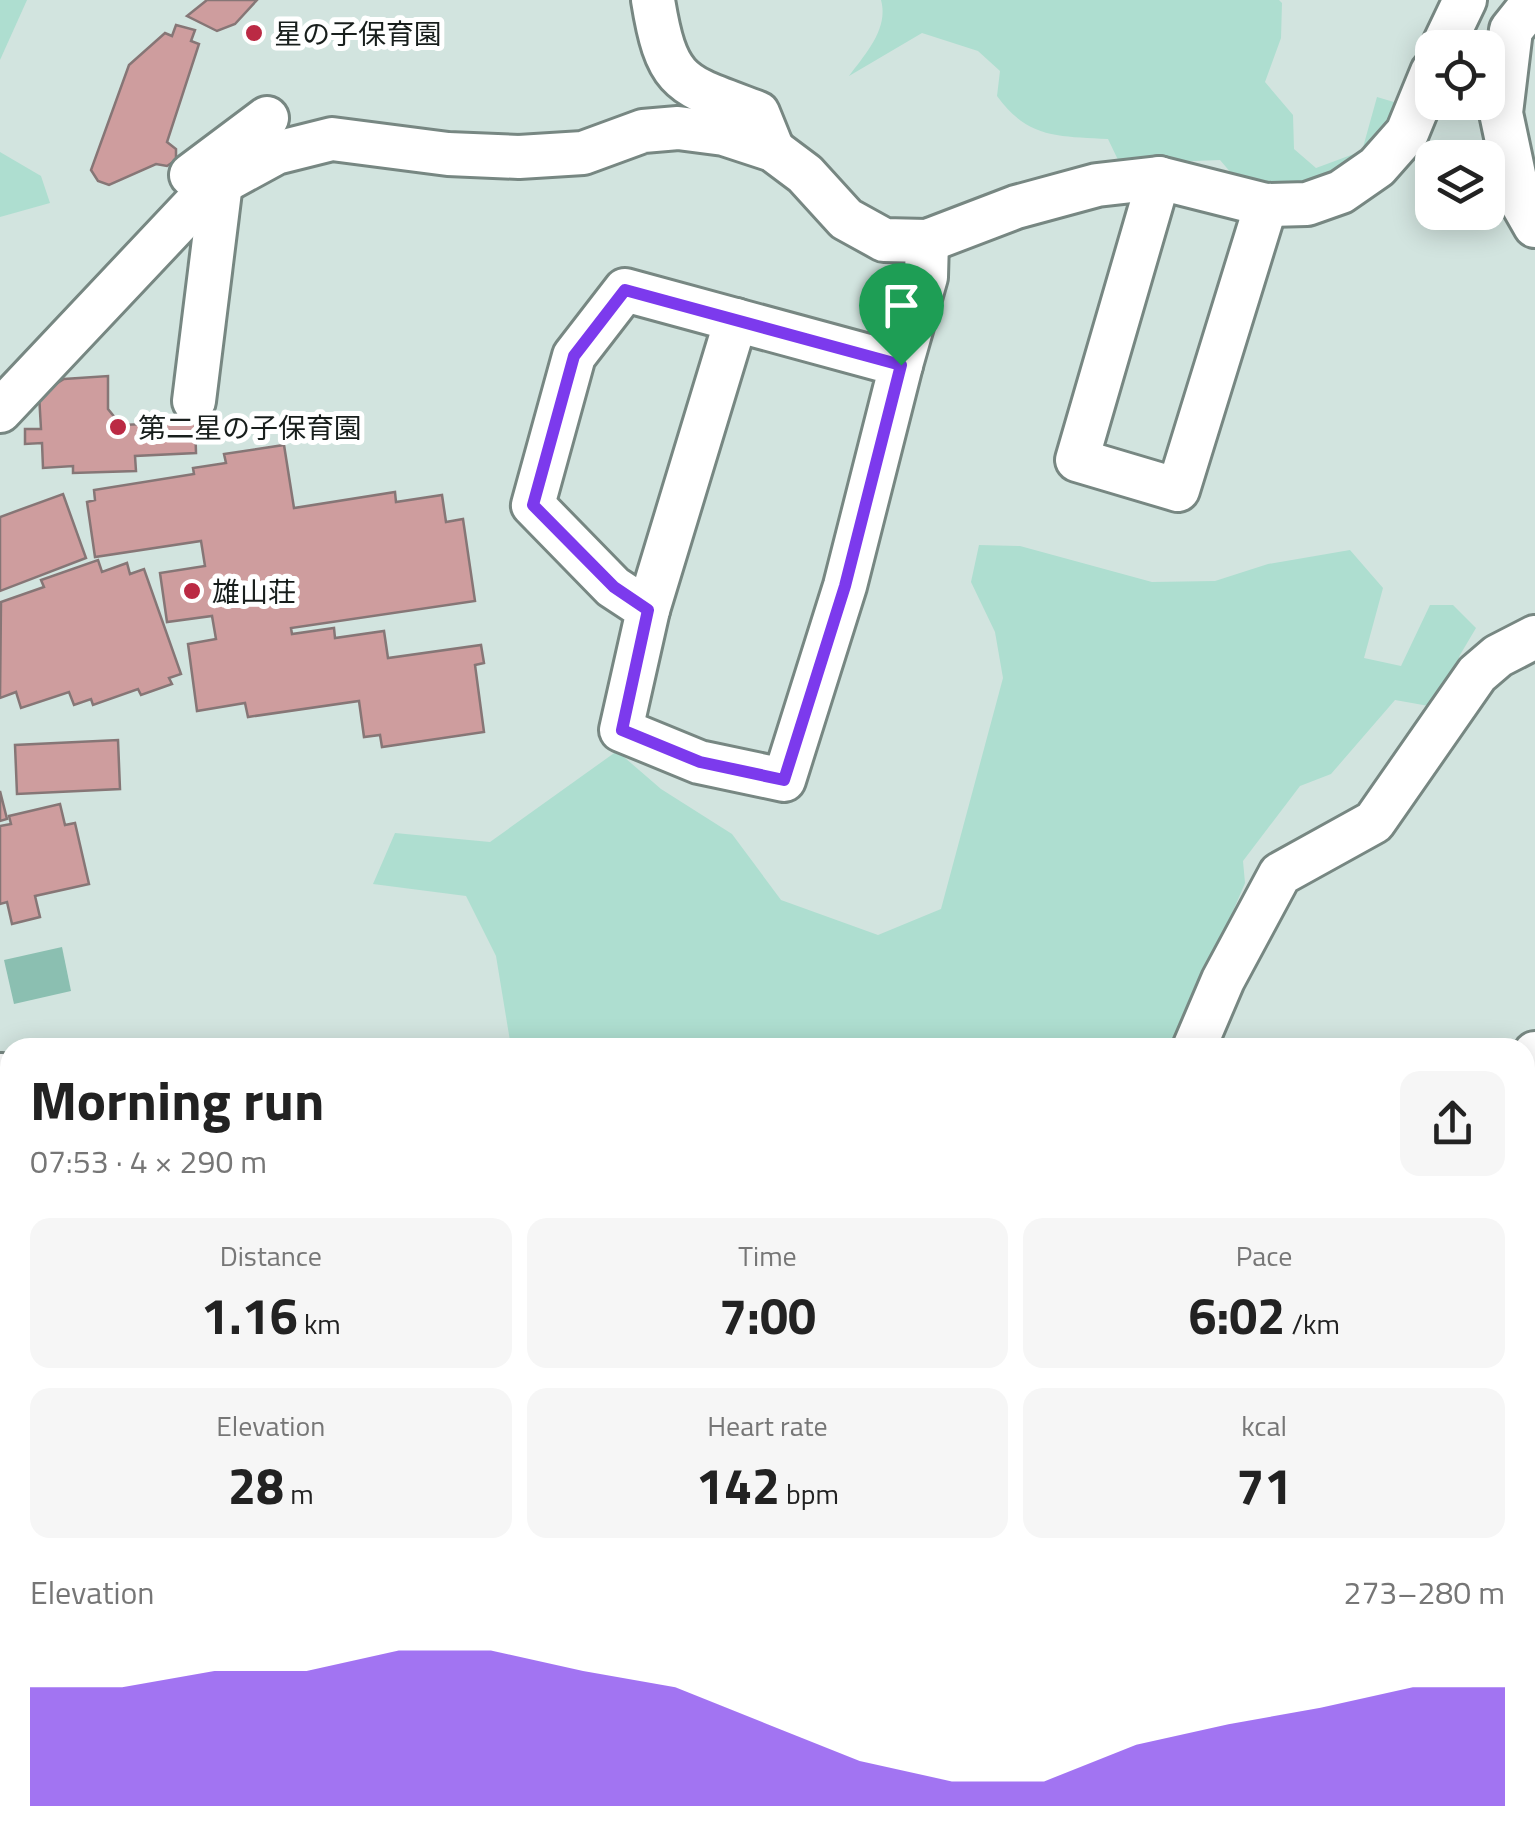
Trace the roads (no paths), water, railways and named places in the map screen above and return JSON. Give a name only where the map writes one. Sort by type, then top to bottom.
[{"type":"street","points":[[653,0],[658,36],[670,64],[688,86],[758,113],[773,150]]},
{"type":"street","points":[[1451,30],[1465,0]]},
{"type":"street","points":[[1535,0],[1511,30],[1501,112],[1520,198],[1535,226]]},
{"type":"street","points":[[0,411],[210,191],[276,153],[332,139],[448,154],[519,157],[583,152],[643,131],[678,128],[724,134],[773,150],[805,174],[846,219],[884,240],[927,241],[1016,208],[1096,185],[1159,178],[1266,205],[1307,204],[1341,192],[1376,167],[1407,133],[1415,113]]},
{"type":"street","points":[[210,191],[191,175],[267,118]]},
{"type":"street","points":[[1159,178],[1077,460],[1178,490],[1266,205]]},
{"type":"street","points":[[194,401],[210,191]]},
{"type":"street","points":[[736,320],[648,610],[622,730],[700,762],[784,780],[845,586],[926,276],[927,241]]},
{"type":"street","points":[[648,610],[614,587],[533,505],[574,356],[625,290],[901,365]]},
{"type":"street","points":[[1198,1038],[1223,980],[1280,874],[1374,822],[1478,674],[1498,656],[1535,636]]},
{"type":"place","name":"星の子保育園","points":[[254,33]]},
{"type":"place","name":"第二星の子保育園","points":[[118,427]]},
{"type":"place","name":"雄山荘","points":[[192,591]]}]
